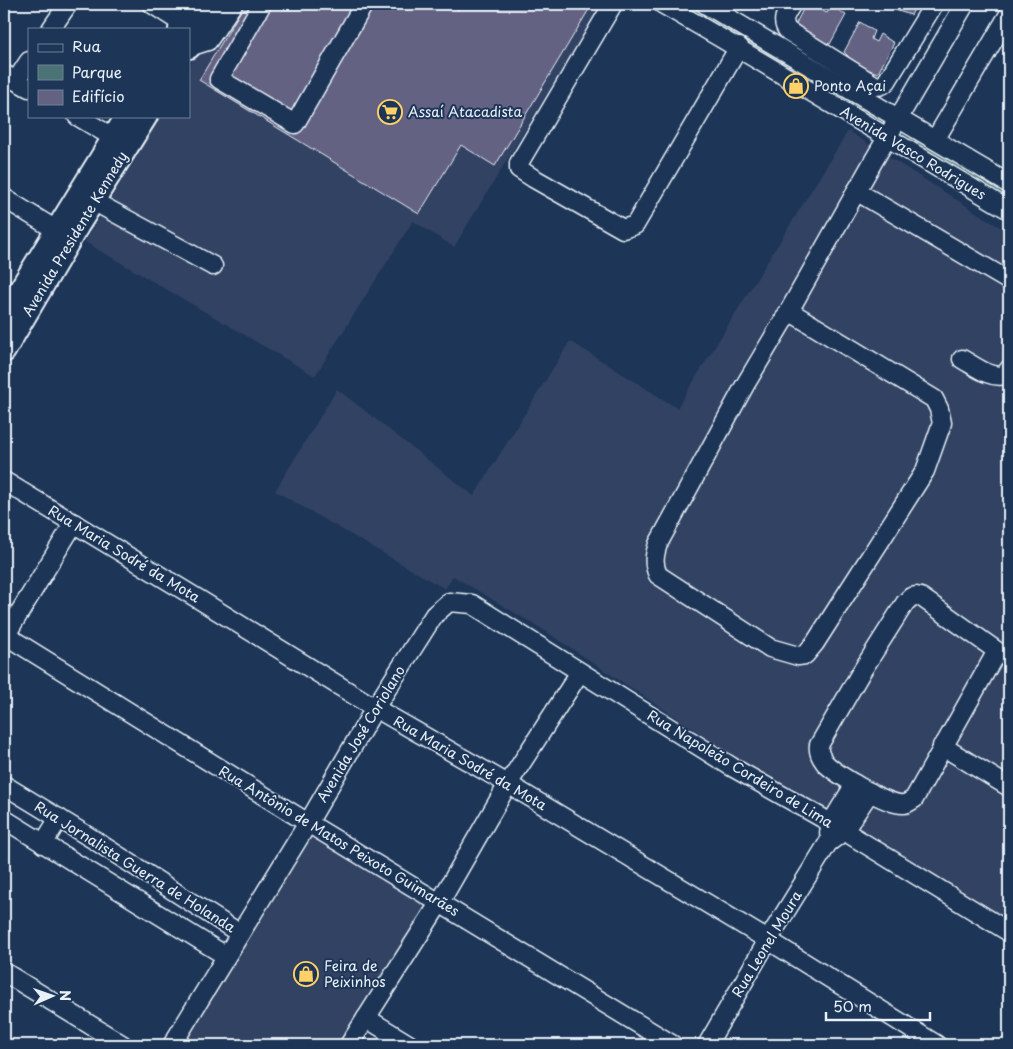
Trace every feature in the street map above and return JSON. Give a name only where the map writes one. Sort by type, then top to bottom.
[{"type":"main road","points":[[181,26],[195,4]]},
{"type":"main road","points":[[190,45],[216,4]]},
{"type":"main road","name":"Avenida Presidente Kennedy","points":[[4,313],[126,118]]},
{"type":"main road","name":"Avenida Presidente Kennedy","points":[[4,351],[145,118]]},
{"type":"street","points":[[52,28],[68,4]]},
{"type":"street","points":[[152,4],[181,26]]},
{"type":"street","points":[[190,47],[208,42],[233,4]]},
{"type":"street","points":[[262,4],[219,79],[295,124],[364,4]]},
{"type":"street","points":[[613,4],[519,163],[519,169],[623,229],[635,225],[739,48]]},
{"type":"street","name":"Avenida Vasco Rodrigues","points":[[662,4],[1009,210]]},
{"type":"street","name":"Avenida Vasco Rodrigues","points":[[705,4],[1009,184]]},
{"type":"street","points":[[792,4],[783,24],[788,31],[876,86],[884,85],[934,4]]},
{"type":"street","points":[[789,311],[934,400],[940,409],[942,422],[925,471],[815,642],[805,655],[798,656],[770,648],[658,575],[655,569],[654,558],[658,544],[684,494],[745,385],[789,311],[897,118],[965,4]]},
{"type":"street","points":[[935,140],[1009,14]]},
{"type":"street","points":[[809,66],[812,46]]},
{"type":"street","points":[[16,81],[28,63]]},
{"type":"street","points":[[830,78],[847,68]]},
{"type":"street","points":[[80,118],[114,138]]},
{"type":"street","points":[[856,192],[1009,281]]},
{"type":"street","points":[[4,198],[56,230]]},
{"type":"street","points":[[93,201],[213,266]]},
{"type":"street","points":[[962,359],[996,377],[1005,375],[1009,369]]},
{"type":"street","name":"Rua Maria Sodré da Mota","points":[[4,481],[375,708],[508,784],[768,940],[938,1045]]},
{"type":"street","points":[[4,636],[74,524]]},
{"type":"street","points":[[911,597],[921,597],[997,651],[942,746],[914,799],[905,804],[895,803],[863,788],[825,762],[818,751],[819,745],[860,674],[905,603],[911,597]]},
{"type":"street","name":"Avenida José Coriolano","points":[[172,1045],[308,823],[375,708],[434,615],[449,602],[472,604]]},
{"type":"street","name":"Rua Napoleão Cordeiro de Lima","points":[[472,604],[732,767],[837,827],[1009,932]]},
{"type":"street","name":"Rua Antônio de Matos Peixoto Guimarães","points":[[4,636],[673,1045]]},
{"type":"street","points":[[349,1045],[440,902],[508,784],[580,672]]},
{"type":"street","points":[[942,746],[1009,786]]},
{"type":"street","name":"Rua Jornalista Guerra de Holanda","points":[[4,785],[150,875],[239,933]]},
{"type":"street","points":[[837,827],[863,788]]},
{"type":"street","points":[[43,844],[59,818]]},
{"type":"street","name":"Rua Jornalista Guerra de Holanda","points":[[4,819],[226,956]]},
{"type":"street","name":"Rua Leonel Moura","points":[[707,1045],[837,827]]},
{"type":"street","points":[[133,900],[150,875]]},
{"type":"street","points":[[4,972],[122,1045]]},
{"type":"street","points":[[366,1018],[410,1045]]},
{"type":"shaded area","points":[[227,4],[602,4],[454,247],[413,221],[315,376],[85,242],[158,118],[190,118],[190,64]]},
{"type":"shaded area","points":[[848,131],[1009,233],[1009,922],[775,783],[542,629],[453,576],[445,589],[275,491],[337,389],[474,496],[570,341],[677,408]]},
{"type":"shaded area","name":"Feira de Peixinhos","points":[[311,831],[429,902],[344,1045],[183,1045]]},
{"type":"green space","points":[[670,4],[689,4],[885,120],[880,128]]},
{"type":"green space","points":[[913,135],[1009,191],[1009,203],[908,143]]},
{"type":"building","name":"Assaí Atacadista","points":[[245,4],[449,4],[458,10],[462,4],[586,4],[591,6],[495,166],[461,145],[419,214],[199,80]]},
{"type":"building","points":[[806,4],[826,4],[822,11],[827,13],[832,6],[846,15],[830,44],[817,41],[796,23]]},
{"type":"building","points":[[886,4],[917,4],[911,15],[898,11]]},
{"type":"building","points":[[860,22],[874,31],[871,39],[876,42],[880,34],[894,43],[878,73],[856,64],[844,52]]},
{"type":"place","name":"Ponto Açai","points":[[796,86]]},
{"type":"place","name":"Assaí Atacadista","points":[[390,112]]},
{"type":"place","name":"Feira de Peixinhos","points":[[306,974]]}]
